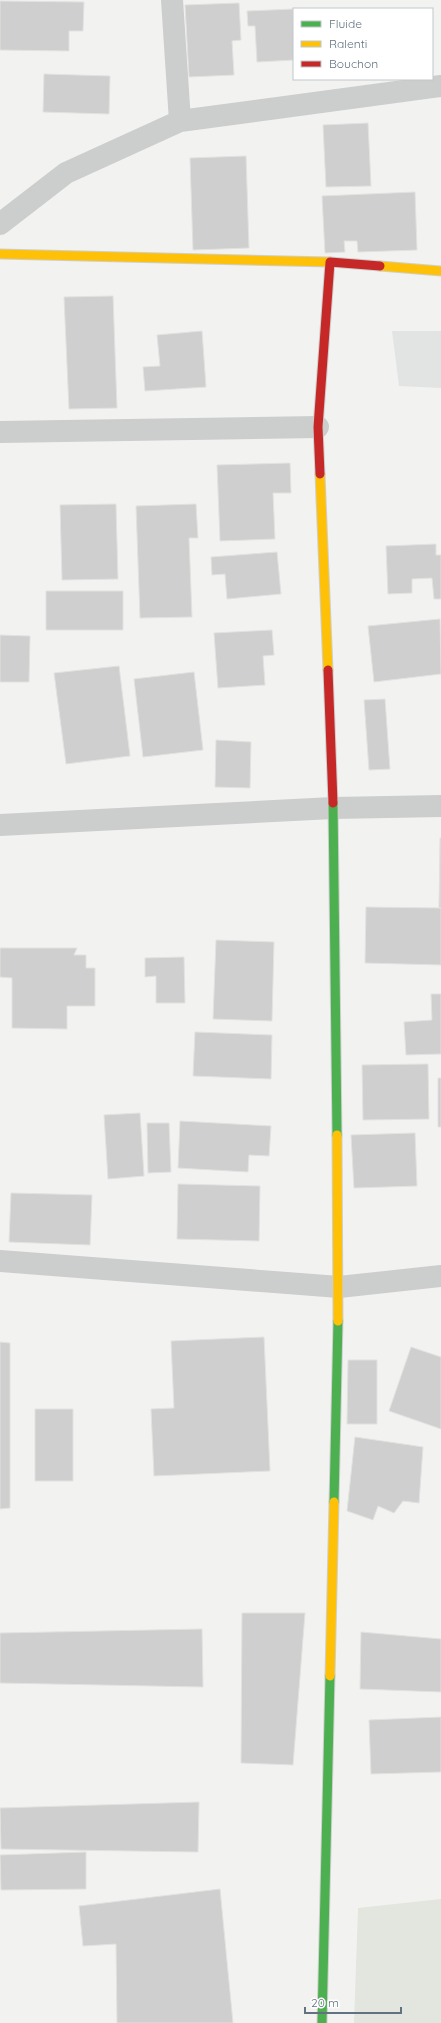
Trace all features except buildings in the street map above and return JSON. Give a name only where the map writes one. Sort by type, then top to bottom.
[{"type":"street","points":[[172,0],[180,121]]},
{"type":"street","points":[[0,224],[66,173],[180,121],[441,86]]},
{"type":"street","points":[[0,254],[330,262],[441,271]]},
{"type":"street","points":[[322,2023],[339,1287],[333,808],[318,427],[330,262]]},
{"type":"street","points":[[0,432],[318,427]]},
{"type":"street","points":[[0,825],[333,808],[441,806]]},
{"type":"street","points":[[0,1261],[339,1287],[441,1276]]},
{"type":"shaded area","points":[[392,331],[441,331],[441,388],[399,386]]},
{"type":"shaded area","points":[[441,1899],[441,2023],[354,2023],[358,1908]]},
{"type":"traffic: fast","points":[[333,803],[337,1135]]},
{"type":"traffic: fast","points":[[334,1502],[338,1321]]},
{"type":"traffic: fast","points":[[322,2023],[330,1676]]},
{"type":"traffic: slow","points":[[0,254],[330,262]]},
{"type":"traffic: slow","points":[[380,266],[441,271]]},
{"type":"traffic: slow","points":[[320,474],[328,670]]},
{"type":"traffic: slow","points":[[337,1135],[338,1321]]},
{"type":"traffic: slow","points":[[330,1676],[334,1502]]},
{"type":"traffic: jam","points":[[320,474],[318,427],[330,262],[380,266]]},
{"type":"traffic: jam","points":[[328,670],[333,803]]}]
